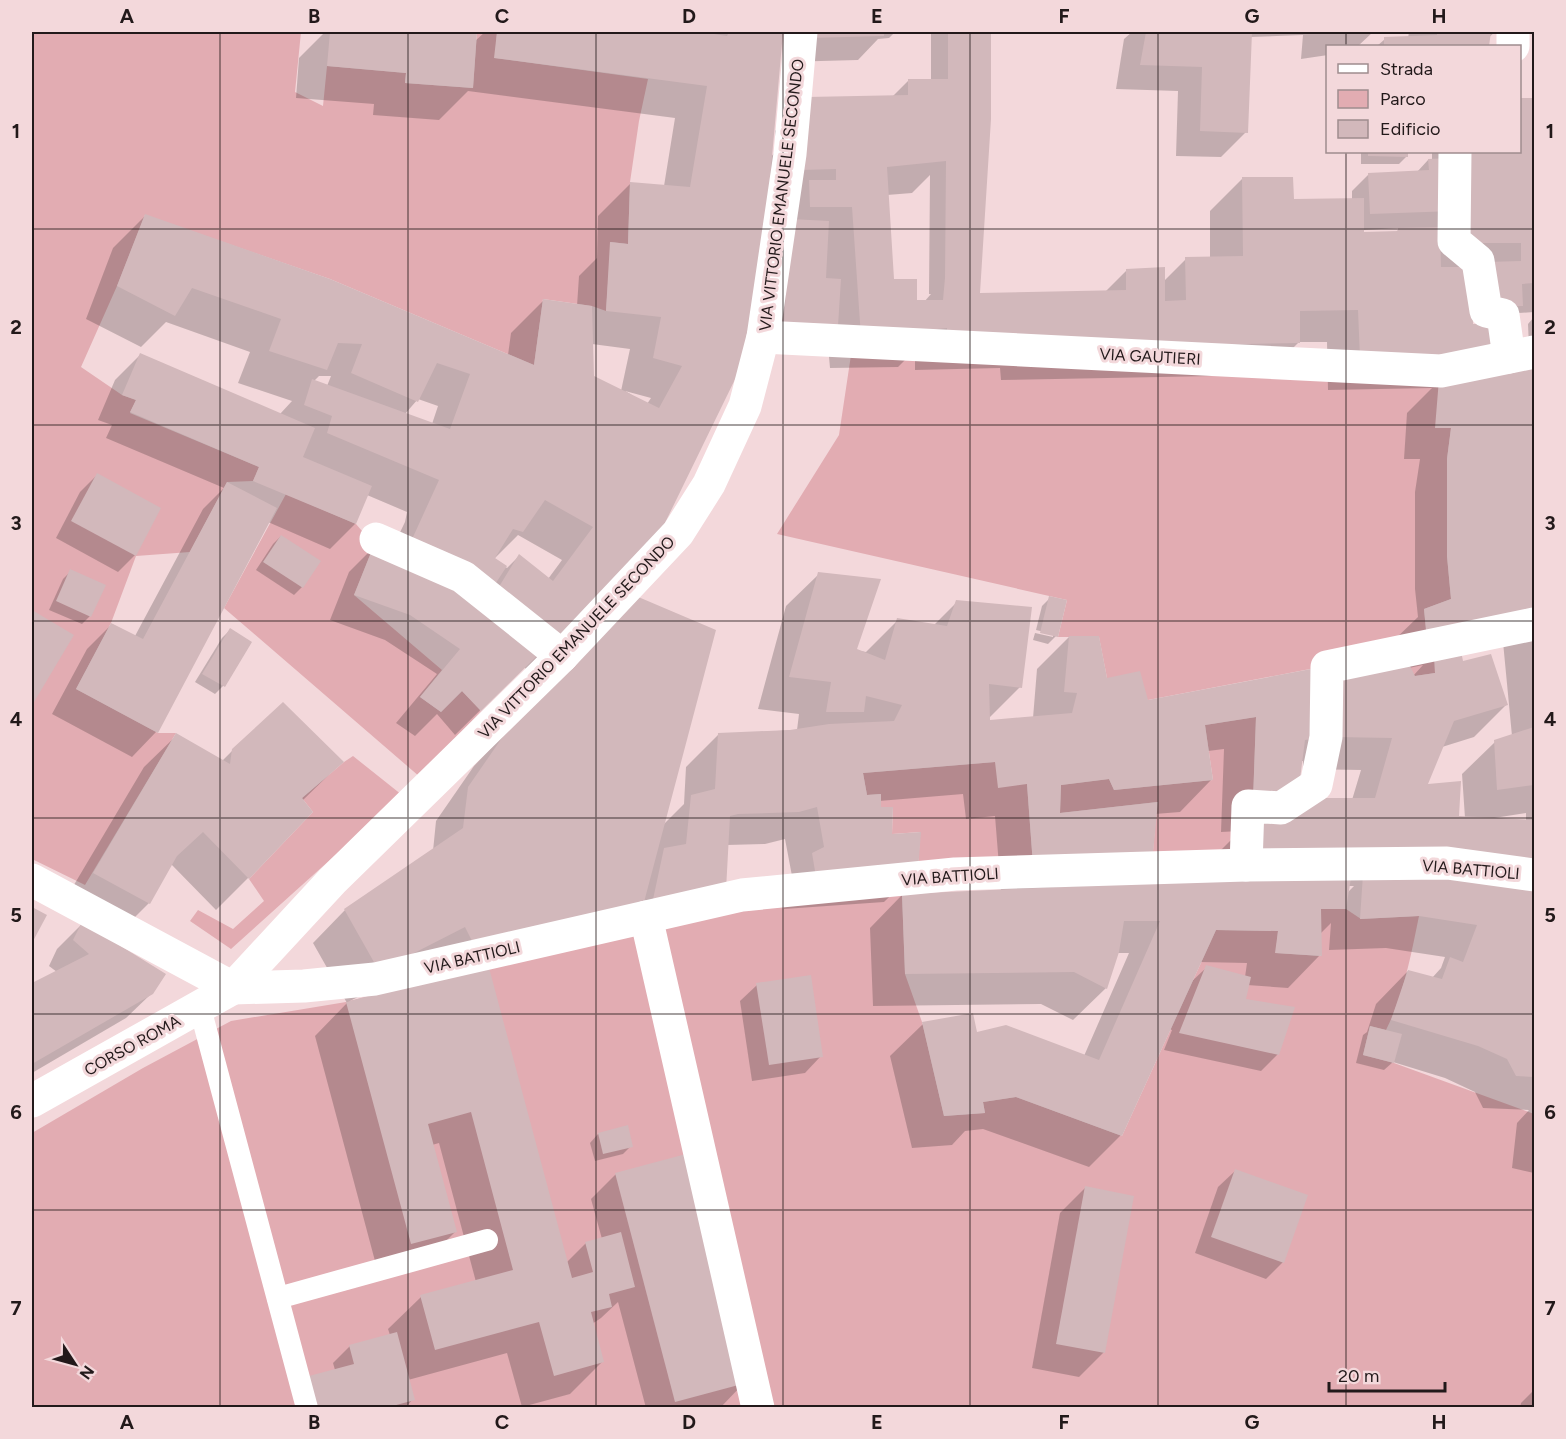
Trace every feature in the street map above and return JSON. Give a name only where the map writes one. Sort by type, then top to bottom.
[{"type":"street","name":"VIA VITTORIO EMANUELE SECONDO","points":[[233,988],[332,881],[562,656],[678,532],[709,484],[745,406],[764,337],[790,154],[801,32]]},
{"type":"street","points":[[1455,153],[1454,241],[1478,261],[1486,311],[1503,315],[1522,355]]},
{"type":"street","name":"VIA GAUTIERI","points":[[764,337],[1441,371],[1522,355]]},
{"type":"street","points":[[376,539],[463,577],[562,656]]},
{"type":"street","points":[[1246,865],[1248,806],[1281,808],[1316,785],[1326,737],[1327,667],[1534,624]]},
{"type":"street","name":"VIA BATTIOLI","points":[[233,988],[304,986],[375,979],[742,895],[955,874],[1246,865],[1447,863],[1534,875]]},
{"type":"street","points":[[32,880],[233,988]]},
{"type":"street","points":[[646,916],[758,1407]]},
{"type":"street","name":"CORSO ROMA","points":[[32,1101],[233,988]]},
{"type":"lane","points":[[200,1008],[307,1407]]},
{"type":"lane","points":[[278,1298],[487,1240]]},
{"type":"green space","points":[[32,32],[301,32],[295,92],[323,106],[327,66],[406,73],[405,83],[473,88],[477,32],[497,32],[495,58],[648,79],[630,182],[628,244],[611,242],[606,311],[592,306],[543,299],[534,365],[330,279],[145,215],[81,367],[122,395],[136,400],[130,413],[259,467],[253,481],[227,482],[190,552],[136,556],[111,623],[76,689],[158,733],[176,733],[85,885],[32,859]]},
{"type":"green space","points":[[851,355],[1439,379],[1451,428],[1447,459],[1447,556],[1451,599],[1424,609],[1427,640],[1434,652],[1435,673],[1415,676],[1310,669],[1148,700],[1107,678],[1099,637],[1058,637],[1067,600],[777,534],[839,435]]},
{"type":"green space","points":[[286,494],[356,524],[374,545],[354,595],[442,670],[420,697],[441,712],[462,691],[481,711],[420,777],[224,608]]},
{"type":"green space","points":[[1256,717],[1251,860],[1152,863],[1157,802],[1060,813],[1061,785],[1109,779],[1114,790],[1213,780],[1205,725]]},
{"type":"green space","points":[[353,756],[402,795],[231,949],[190,921],[198,910],[233,929],[264,901],[249,879],[313,812],[302,798]]},
{"type":"green space","points":[[995,762],[1027,784],[1033,865],[918,870],[920,832],[892,834],[893,808],[881,807],[880,794],[867,795],[863,773]]},
{"type":"green space","points":[[902,894],[905,974],[922,1022],[944,1116],[985,1113],[983,1102],[1016,1097],[1122,1136],[1216,930],[1278,931],[1276,953],[1321,956],[1321,909],[1346,909],[1361,919],[1419,916],[1398,1002],[1386,1030],[1370,1026],[1363,1055],[1394,1063],[1534,1114],[1534,1407],[32,1407],[32,1133],[143,1068],[231,1021],[346,1002],[670,919]]},
{"type":"building","points":[[330,32],[477,32],[473,88],[405,83],[406,73],[327,66]]},
{"type":"building","points":[[497,32],[701,32],[727,36],[729,32],[783,32],[764,248],[741,367],[663,527],[560,638],[497,590],[519,554],[553,581],[593,527],[545,500],[523,532],[513,529],[495,558],[507,566],[490,592],[408,548],[439,480],[327,433],[332,416],[304,405],[312,379],[450,429],[470,374],[437,363],[418,402],[351,373],[362,344],[338,343],[327,370],[269,351],[281,319],[192,288],[175,316],[117,286],[145,214],[330,279],[534,365],[543,299],[592,306],[594,376],[659,408],[682,366],[653,358],[661,317],[606,311],[610,242],[628,244],[630,182],[690,187],[707,86],[494,58]]},
{"type":"building","points":[[809,32],[884,32],[884,36],[808,38]]},
{"type":"building","points":[[948,32],[991,32],[991,119],[980,293],[1126,290],[1126,269],[1165,267],[1165,301],[1186,300],[1185,257],[1243,256],[1242,177],[1293,177],[1294,199],[1364,198],[1364,232],[1440,227],[1441,267],[1472,267],[1473,324],[1495,324],[1496,356],[1360,358],[1358,310],[1300,311],[1300,343],[1032,348],[947,338],[947,328],[861,337],[852,207],[810,207],[809,180],[836,180],[836,169],[801,170],[807,97],[908,95],[908,79],[948,79]],"holes":[[[946,161],[943,300],[917,300],[917,279],[894,279],[887,167]]]},
{"type":"building","points":[[1146,32],[1252,32],[1248,133],[1200,131],[1202,67],[1140,65]]},
{"type":"building","points":[[1437,32],[1491,32],[1489,45],[1384,45],[1384,37],[1437,35]]},
{"type":"building","points":[[1521,98],[1534,98],[1534,283],[1522,284],[1523,306],[1488,307],[1486,262],[1521,261],[1521,243],[1464,243],[1464,153],[1521,153]]},
{"type":"building","points":[[1368,153],[1408,153],[1408,157],[1368,156]]},
{"type":"building","points":[[1452,158],[1454,211],[1370,214],[1368,173],[1429,170],[1428,159]]},
{"type":"building","points":[[791,219],[829,221],[826,278],[841,279],[838,326],[784,322]]},
{"type":"building","points":[[140,353],[315,428],[303,457],[372,486],[356,524],[253,481],[259,467],[130,412],[136,400],[122,395]]},
{"type":"building","points":[[1534,360],[1534,611],[1427,640],[1424,609],[1451,599],[1447,556],[1447,459],[1451,428],[1435,428],[1439,379]]},
{"type":"building","points":[[97,473],[161,508],[136,556],[71,521]]},
{"type":"building","points":[[227,482],[277,508],[158,733],[76,689],[111,623],[143,639]]},
{"type":"building","points":[[281,535],[321,561],[303,588],[263,562]]},
{"type":"building","points":[[374,545],[455,578],[545,648],[481,711],[462,691],[441,712],[420,697],[460,649],[410,615],[354,595]]},
{"type":"building","points":[[70,569],[106,585],[91,617],[56,601]]},
{"type":"building","points":[[818,572],[881,579],[857,649],[885,660],[897,618],[947,626],[956,600],[1032,607],[1022,688],[989,684],[990,720],[1072,713],[1077,693],[1064,692],[1069,636],[1099,636],[1107,678],[1140,671],[1148,700],[1311,669],[1319,738],[1305,740],[1299,787],[1253,800],[1256,717],[1205,725],[1213,780],[1114,790],[1109,779],[1061,785],[1060,813],[1158,802],[1152,863],[1033,865],[1027,784],[998,788],[995,762],[863,773],[867,795],[881,794],[881,807],[893,807],[892,834],[921,832],[918,870],[816,877],[812,853],[824,847],[817,807],[799,812],[738,814],[730,816],[726,890],[652,904],[664,848],[686,844],[691,795],[715,789],[718,733],[790,730],[829,724],[894,721],[902,705],[866,696],[864,712],[826,712],[831,682],[789,677]]},
{"type":"building","points":[[636,596],[716,630],[643,906],[475,947],[465,927],[379,971],[344,909],[463,828],[468,787],[506,732]]},
{"type":"building","points":[[1049,596],[1067,600],[1058,637],[1040,633]]},
{"type":"building","points":[[32,610],[74,635],[34,702],[32,700]]},
{"type":"building","points":[[230,628],[252,642],[225,687],[202,674]]},
{"type":"building","points":[[1460,646],[1463,661],[1491,654],[1508,705],[1454,721],[1428,784],[1461,781],[1459,816],[1534,820],[1534,869],[1251,860],[1252,817],[1304,798],[1375,798],[1392,738],[1335,737],[1337,672],[1408,662],[1415,676],[1435,673],[1434,652]]},
{"type":"building","points":[[283,702],[344,762],[302,798],[313,812],[249,879],[203,832],[177,856],[150,904],[93,873],[176,733],[230,764],[232,749]]},
{"type":"building","points":[[1534,727],[1534,785],[1497,790],[1494,740]]},
{"type":"building","points":[[1363,874],[1534,884],[1534,1077],[1516,1076],[1507,1059],[1478,1046],[1391,1020],[1408,970],[1442,979],[1450,957],[1463,962],[1477,925],[1419,916],[1360,919]]},
{"type":"building","points":[[1283,877],[1351,878],[1346,909],[1321,909],[1322,956],[1275,953],[1278,931],[1216,930],[1122,1136],[1016,1097],[983,1102],[985,1113],[944,1116],[922,1022],[973,1013],[977,1032],[1006,1025],[1099,1060],[1160,921],[1124,921],[1119,952],[1107,989],[1074,972],[905,974],[902,894]]},
{"type":"building","points":[[32,907],[47,915],[32,943]]},
{"type":"building","points":[[82,922],[166,974],[153,994],[32,1064],[32,983],[89,954],[73,940]]},
{"type":"building","points":[[488,964],[572,1278],[593,1272],[585,1242],[621,1232],[635,1287],[609,1294],[612,1307],[591,1312],[604,1362],[554,1376],[539,1322],[435,1350],[420,1295],[513,1270],[471,1112],[428,1124],[457,1232],[411,1244],[346,1002]]},
{"type":"building","points":[[1206,965],[1251,977],[1246,999],[1295,1007],[1279,1055],[1179,1033]]},
{"type":"building","points":[[811,975],[823,1057],[769,1065],[756,983]]},
{"type":"building","points":[[1370,1026],[1402,1034],[1394,1063],[1363,1055]]},
{"type":"building","points":[[628,1125],[633,1147],[603,1154],[598,1133]]},
{"type":"building","points":[[686,1154],[746,1383],[675,1402],[615,1173]]},
{"type":"building","points":[[1235,1169],[1308,1195],[1284,1263],[1211,1237]]},
{"type":"building","points":[[1085,1186],[1134,1196],[1105,1353],[1056,1344]]},
{"type":"building","points":[[397,1332],[415,1400],[385,1408],[317,1408],[309,1376],[354,1364],[349,1345]]}]
